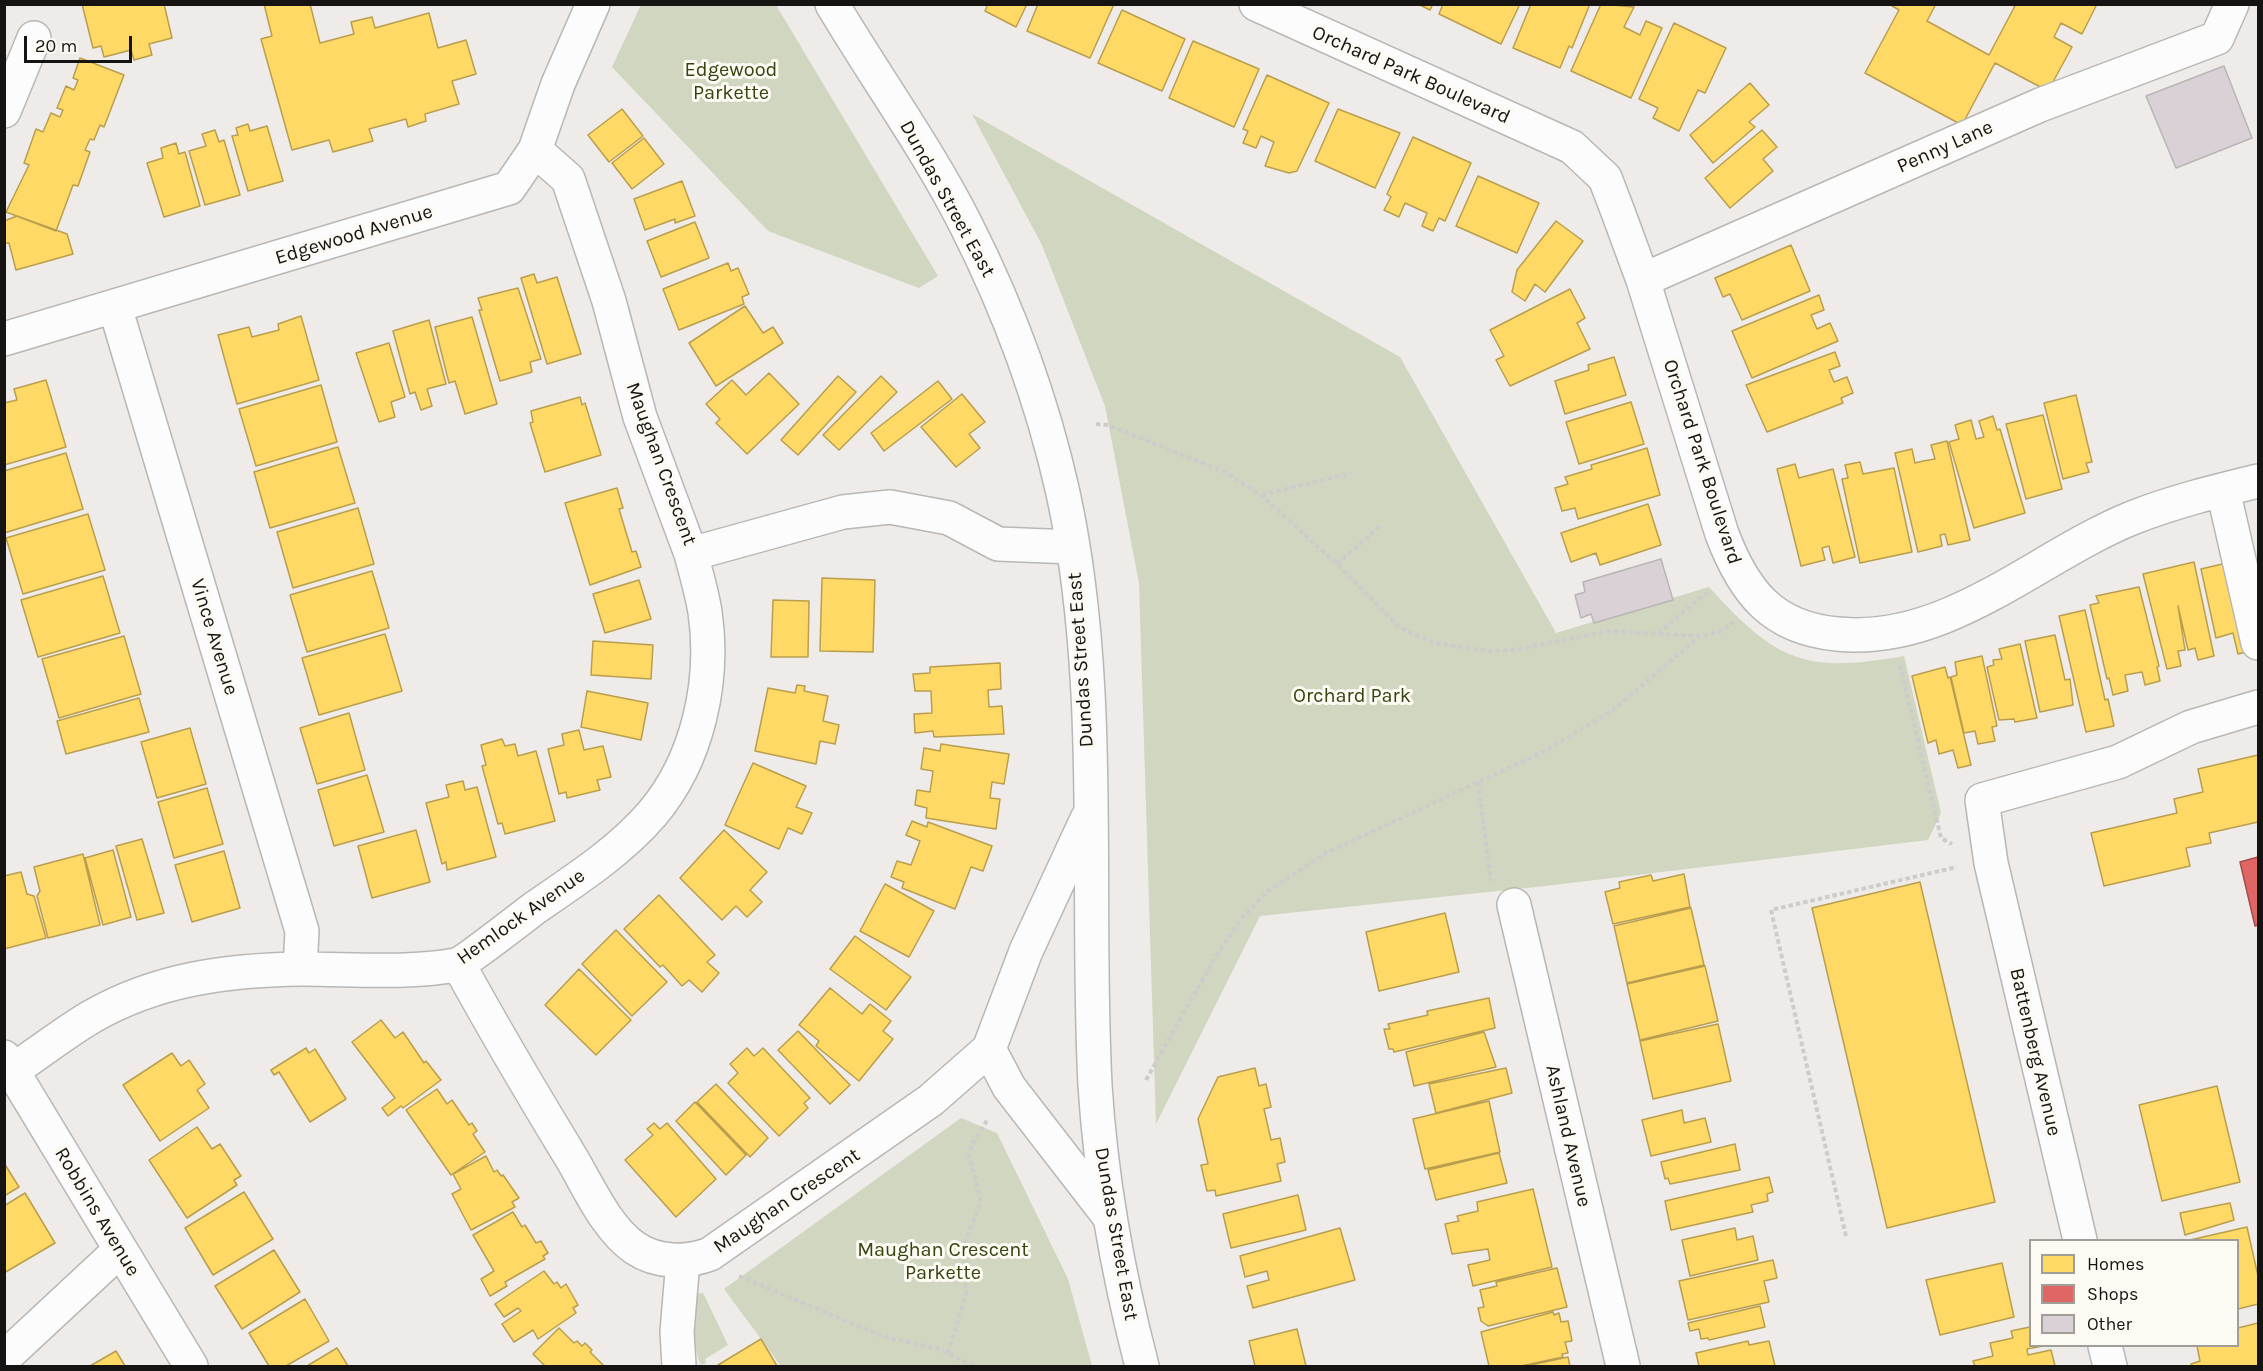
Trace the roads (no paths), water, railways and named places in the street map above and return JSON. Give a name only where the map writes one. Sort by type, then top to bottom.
[{"type":"street","name":"Edgewood Avenue","points":[[4,339],[509,188],[535,150],[558,84],[593,4]]},
{"type":"street","name":"Dundas Street East","points":[[832,4],[964,222],[1001,299],[1028,367],[1049,435],[1073,547],[1085,668],[1095,1083],[1108,1215],[1142,1366]]},
{"type":"street","name":"Orchard Park Boulevard","points":[[1256,4],[1572,147],[1605,178],[1643,280],[1722,534],[1734,565],[1763,604],[1790,624],[1818,632],[1851,636],[1890,633],[1941,618],[2133,518],[2259,481]]},
{"type":"street","name":"Penny Lane","points":[[1643,280],[2040,105],[2217,38],[2232,4]]},
{"type":"street","points":[[4,111],[34,38]]},
{"type":"street","name":"Maughan Crescent","points":[[535,150],[568,179],[609,301],[640,417],[692,554],[843,512],[890,507],[949,518],[998,544],[1073,547]]},
{"type":"street","name":"Vince Avenue","points":[[114,307],[302,931],[300,969]]},
{"type":"street","points":[[2223,490],[2259,643]]},
{"type":"street","name":"Hemlock Avenue","points":[[9,1064],[90,1018],[166,984],[217,973],[300,969],[378,970],[459,965],[622,844],[653,812],[670,787],[698,724],[708,658],[705,612],[692,554]]},
{"type":"street","name":"Battenberg Avenue","points":[[2080,1239],[1990,863],[1982,800],[2118,762],[2191,727],[2259,707]]},
{"type":"street","name":"Maughan Crescent","points":[[691,1259],[710,1254],[931,1100],[989,1049],[1026,951],[1090,812]]},
{"type":"street","name":"Ashland Avenue","points":[[1514,905],[1623,1366]]},
{"type":"street","points":[[459,965],[498,1037],[601,1207],[623,1237],[636,1249],[650,1255],[691,1259],[676,1349],[679,1366]]},
{"type":"street","points":[[989,1049],[1009,1088],[1108,1215]]},
{"type":"street","name":"Robbins Avenue","points":[[9,1064],[119,1251],[191,1366]]},
{"type":"street","points":[[4,1358],[119,1251]]},
{"type":"street","points":[[2105,1347],[2110,1366]]},
{"type":"park label","name":"Edgewood Parkette","points":[[731,82]]},
{"type":"park label","name":"Orchard Park","points":[[1352,696]]},
{"type":"park label","name":"Maughan Crescent Parkette","points":[[943,1262]]}]
